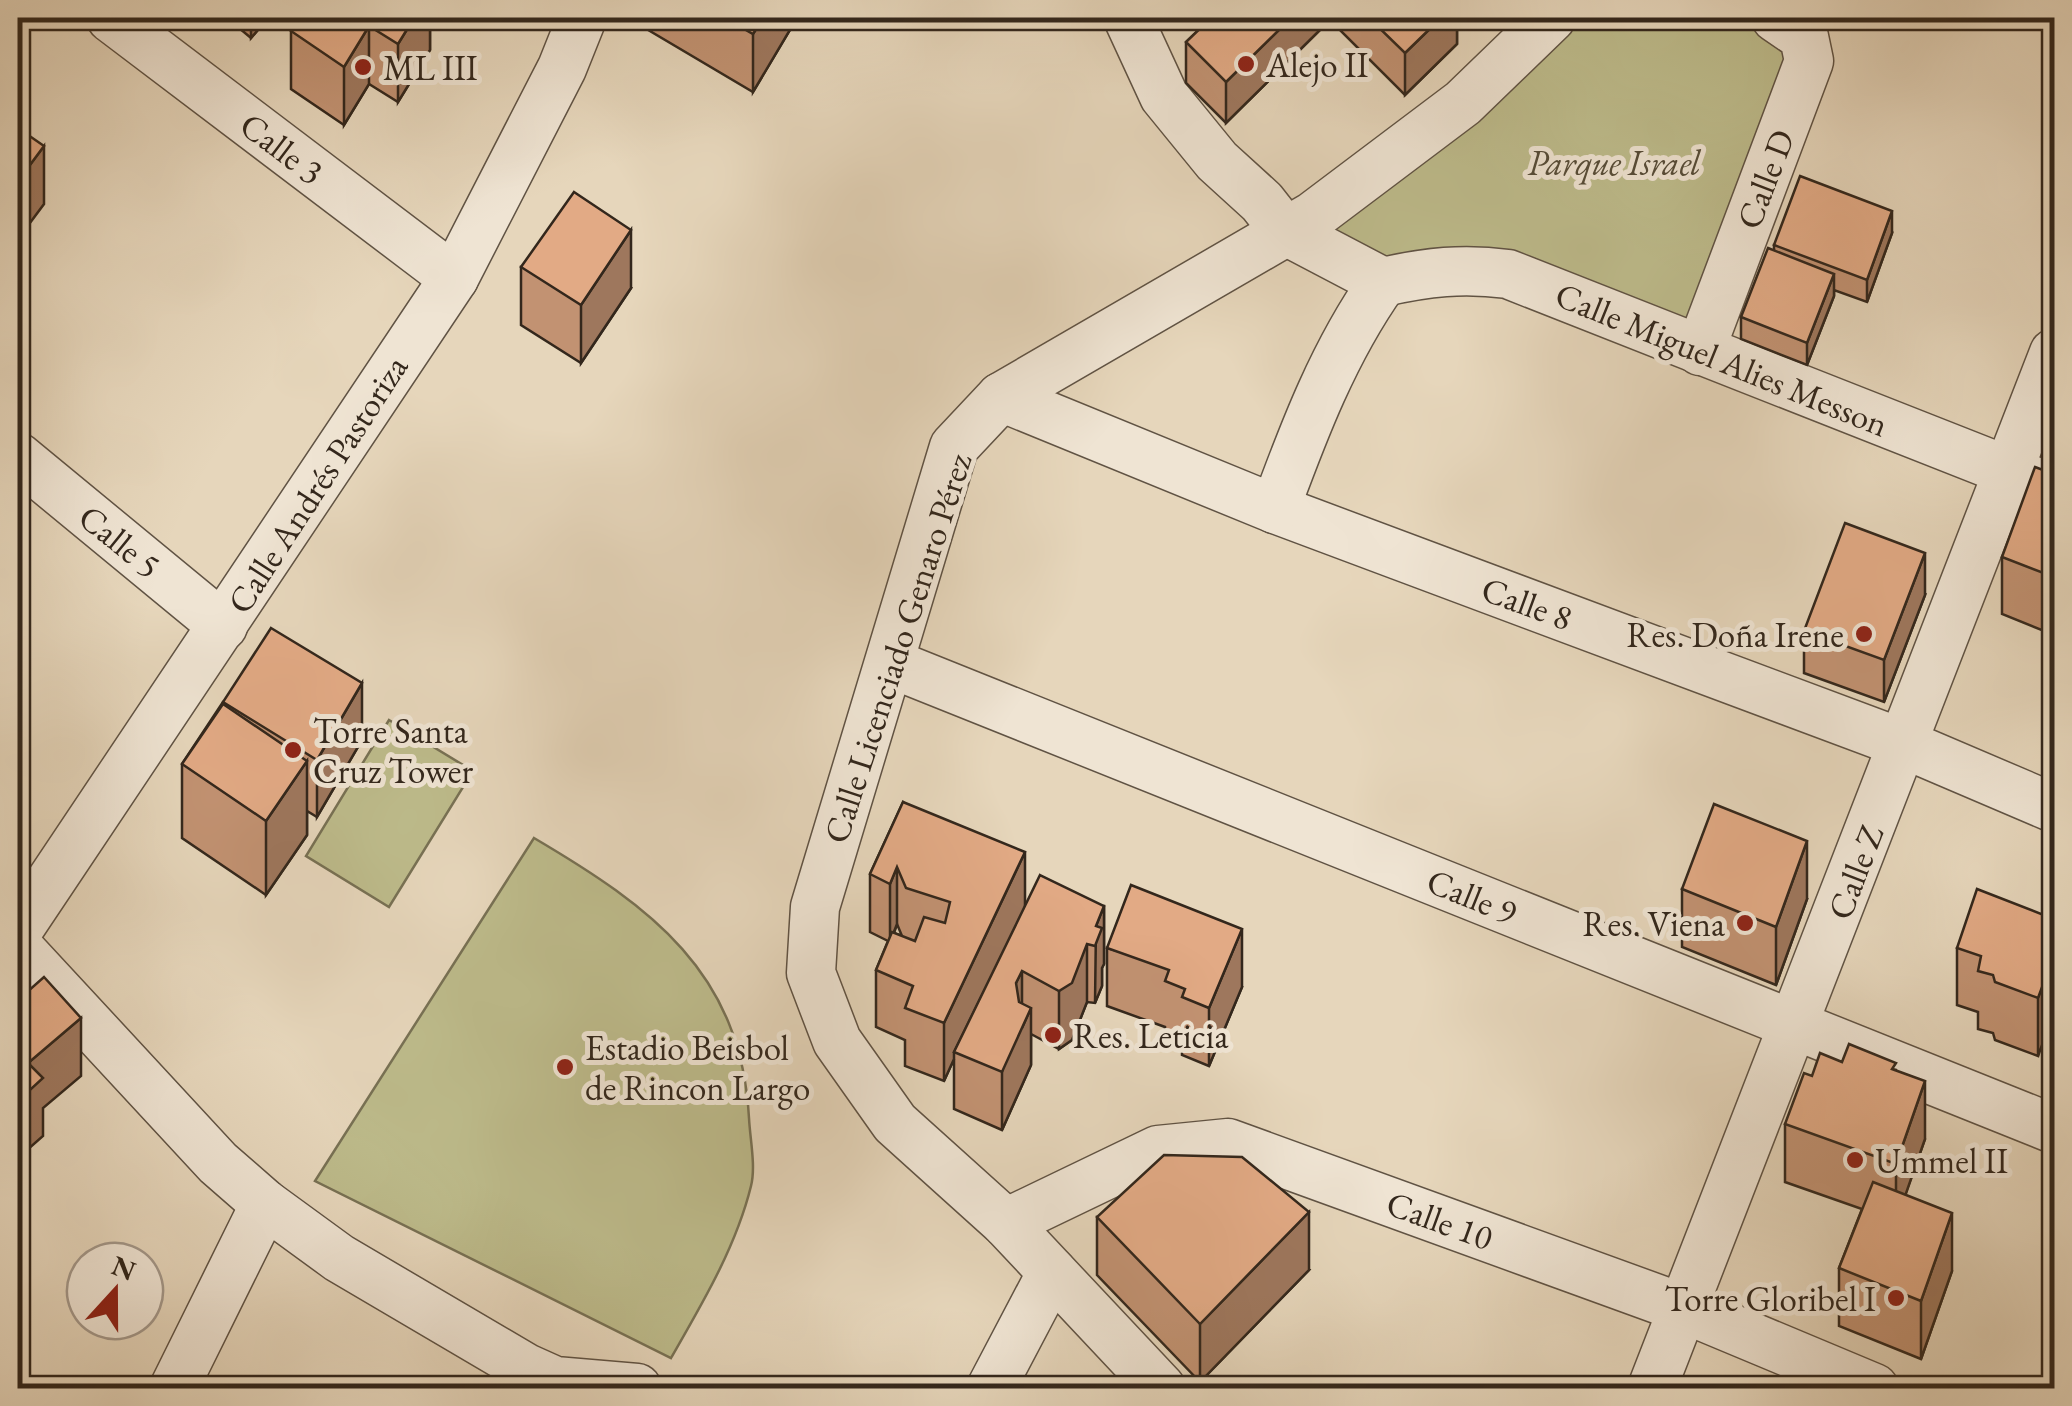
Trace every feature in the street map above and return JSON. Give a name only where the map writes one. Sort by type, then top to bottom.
[{"type":"street","name":"Calle 3","points":[[111,18],[454,278]]},
{"type":"street","name":"Calle Andrés Pastoriza","points":[[18,930],[454,278],[562,68],[582,18]]},
{"type":"street","name":"Calle Licenciado Genaro Pérez","points":[[1161,1388],[1006,1222],[894,1123],[837,1041],[811,973],[815,907],[954,448],[1001,397],[1313,216],[1463,103],[1552,18]]},
{"type":"street","name":"Calle D","points":[[1700,351],[1810,61],[1804,36],[1776,18]]},
{"type":"street","points":[[1143,25],[1164,96],[1217,161],[1262,202],[1284,230],[1383,282],[1354,323],[1305,429],[1276,510]]},
{"type":"street","name":"Calle Miguel Alies Messon","points":[[1383,282],[1468,268],[1508,274],[2054,490]]},
{"type":"street","name":"Calle Z","points":[[1652,1388],[1796,1026],[2054,354]]},
{"type":"street","name":"Calle 8","points":[[1001,397],[1276,510],[1904,744],[2054,808]]},
{"type":"street","name":"Calle 5","points":[[18,456],[223,626]]},
{"type":"street","name":"Calle 9","points":[[890,662],[2054,1129]]},
{"type":"street","points":[[18,947],[218,1163],[265,1204],[339,1258],[553,1385],[636,1388]]},
{"type":"street","name":"Calle 10","points":[[1006,1222],[1158,1150],[1228,1143],[1684,1309],[1874,1388]]},
{"type":"street","points":[[174,1388],[265,1204]]},
{"type":"street","points":[[991,1388],[1052,1272]]},
{"type":"green space","name":"Parque Israel","points":[[1551,18],[1776,18],[1804,37],[1700,351],[1508,274],[1383,282],[1313,215]]},
{"type":"green space","points":[[389,720],[473,771],[389,907],[306,856]]},
{"type":"green space","name":"Estadio Beisbol de Rincon Largo","points":[[534,838],[616,890],[682,949],[708,983],[728,1022],[742,1067],[752,1152],[751,1186],[727,1253],[671,1358],[315,1181]]},
{"type":"building","points":[[300,18],[414,18],[398,44],[369,26],[344,67],[291,31]]},
{"type":"building","points":[[725,18],[763,18],[753,34]]},
{"type":"building","points":[[1211,18],[1291,18],[1226,82],[1186,42]]},
{"type":"building","points":[[1369,18],[1441,18],[1405,53]]},
{"type":"building","points":[[18,128],[44,146],[18,181]]},
{"type":"building","points":[[1800,176],[1892,211],[1867,280],[1774,245]]},
{"type":"building","points":[[574,192],[631,230],[581,305],[521,267]]},
{"type":"building","points":[[1768,248],[1834,274],[1807,343],[1741,317]]},
{"type":"building","points":[[2035,467],[2054,474],[2054,577],[2002,557]]},
{"type":"building","points":[[1845,523],[1925,553],[1884,660],[1804,631]]},
{"type":"building","points":[[271,628],[362,683],[317,760],[223,702]]},
{"type":"building","points":[[223,704],[307,761],[266,821],[182,764]]},
{"type":"building","points":[[903,802],[1025,852],[944,1023],[905,1008],[913,986],[876,970],[892,932],[915,941],[924,917],[945,923],[950,902],[906,888],[897,867],[890,884],[870,874]]},
{"type":"building","points":[[1714,804],[1807,841],[1776,927],[1682,889]]},
{"type":"building","points":[[1040,875],[1104,906],[1096,926],[1102,928],[1095,946],[1087,944],[1072,983],[1059,991],[1022,971],[1016,983],[1019,1002],[1031,1008],[1002,1072],[954,1052]]},
{"type":"building","points":[[1131,885],[1242,929],[1209,1008],[1182,997],[1185,989],[1165,981],[1169,970],[1107,948]]},
{"type":"building","points":[[1977,889],[2054,919],[2054,955],[2038,998],[1995,982],[1993,975],[1978,971],[1981,956],[1957,948]]},
{"type":"building","points":[[44,977],[81,1018],[28,1063],[43,1078],[18,1101],[18,1000]]},
{"type":"building","points":[[1849,1044],[1896,1063],[1892,1069],[1925,1081],[1896,1164],[1785,1124],[1804,1073],[1812,1076],[1820,1053],[1842,1062]]},
{"type":"building","points":[[1164,1155],[1242,1157],[1309,1212],[1200,1324],[1097,1217]]},
{"type":"building","points":[[1873,1182],[1952,1213],[1921,1301],[1839,1268]]},
{"type":"building","points":[[671,1380],[689,1388],[667,1388]]},
{"type":"place","name":"Alejo II","points":[[1246,64]]},
{"type":"place","name":"ML III","points":[[363,67]]},
{"type":"place","name":"Res. Doña Irene","points":[[1864,634]]},
{"type":"place","name":"Torre Santa Cruz Tower","points":[[293,750]]},
{"type":"place","name":"Res. Viena","points":[[1745,923]]},
{"type":"place","name":"Res. Leticia","points":[[1053,1035]]},
{"type":"place","name":"Estadio Beisbol de Rincon Largo","points":[[565,1067]]},
{"type":"place","name":"Ummel II","points":[[1855,1160]]},
{"type":"place","name":"Torre Gloribel I","points":[[1896,1298]]}]
